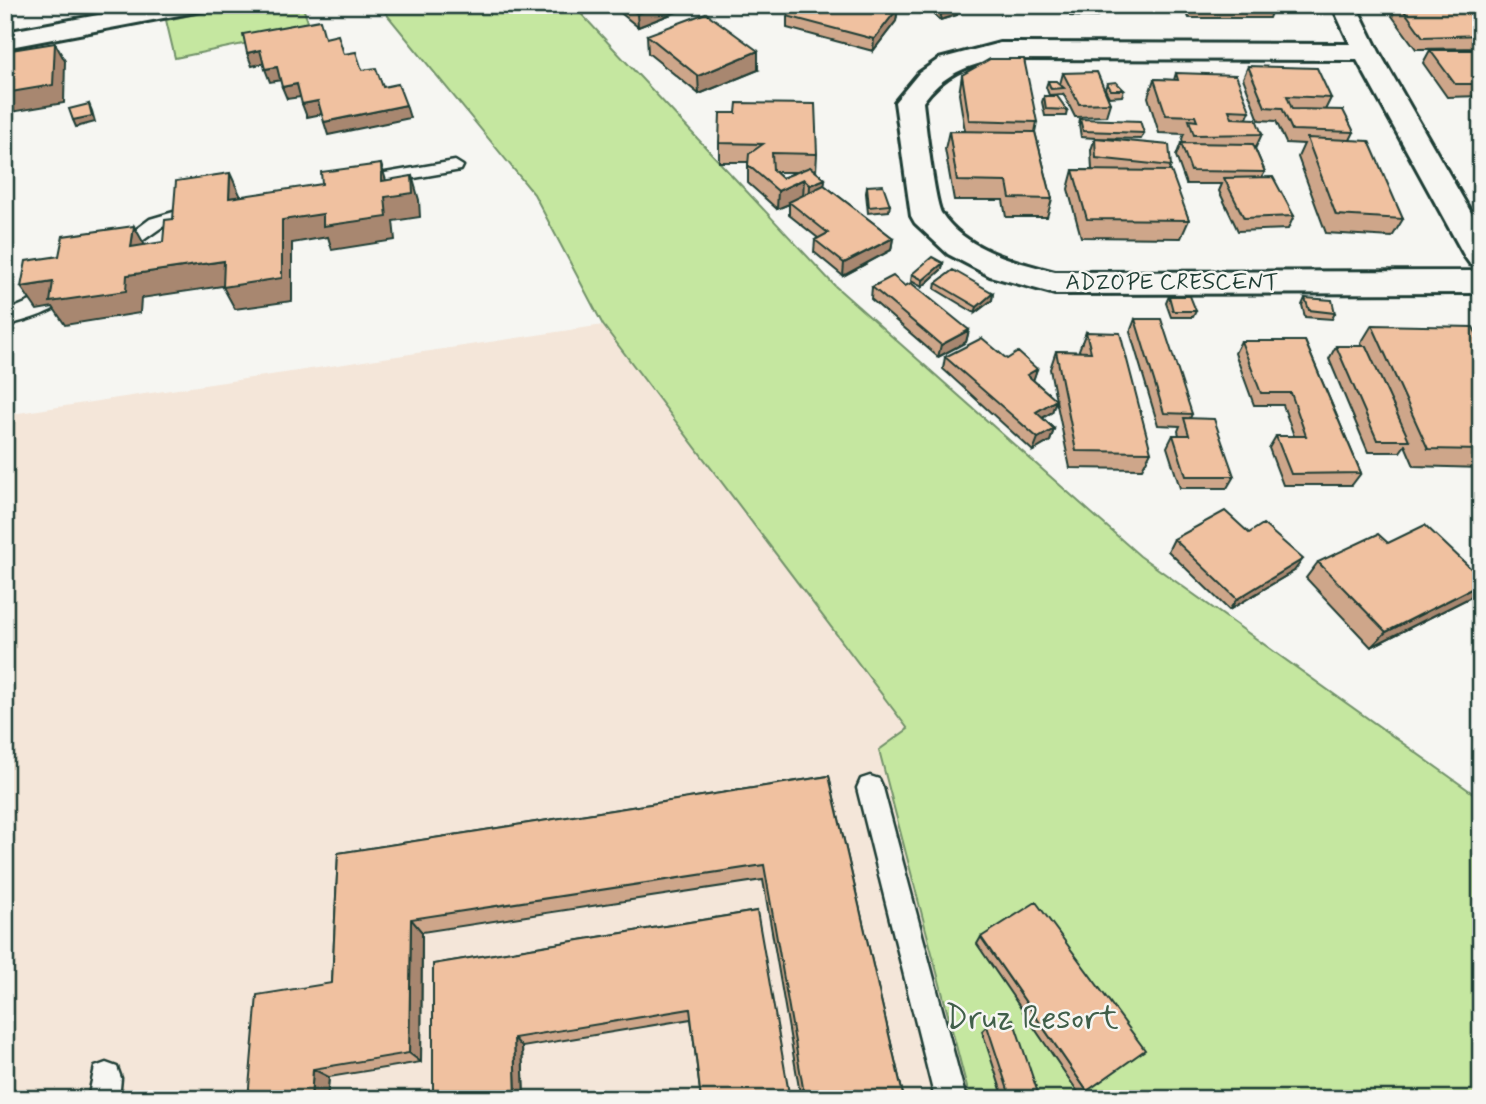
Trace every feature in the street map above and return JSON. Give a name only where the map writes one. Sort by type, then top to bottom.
[{"type":"street","points":[[5,40],[195,5]]},
{"type":"street","points":[[1345,5],[1366,52],[1481,257]]},
{"type":"street","name":"ADZOPE CRESCENT","points":[[1366,52],[1000,51],[957,59],[925,78],[909,102],[926,216],[959,247],[1001,269],[1055,283],[1481,282]]},
{"type":"lane","points":[[333,187],[455,166]]},
{"type":"lane","points":[[96,267],[150,225],[171,215],[225,205]]},
{"type":"lane","points":[[5,319],[37,308],[75,283]]},
{"type":"lane","points":[[870,788],[951,1099]]},
{"type":"shaded area","points":[[603,325],[908,729],[879,750],[970,1099],[5,1099],[5,415]]},
{"type":"green space","points":[[242,5],[302,5],[311,30],[175,58],[166,20]]},
{"type":"green space","name":"Druz Resort","points":[[379,5],[573,5],[835,286],[1140,556],[1481,799],[1481,1099],[970,1099],[879,750],[908,729],[603,325],[534,194]]},
{"type":"building","points":[[626,5],[661,5],[637,14]]},
{"type":"building","points":[[797,5],[887,5],[898,8],[874,39],[787,16]]},
{"type":"building","points":[[931,5],[954,5],[958,9],[941,14]]},
{"type":"building","points":[[1400,5],[1470,5],[1481,19],[1481,35],[1423,37]]},
{"type":"building","points":[[706,13],[758,51],[698,76],[647,35]]},
{"type":"building","points":[[320,20],[325,38],[338,35],[344,54],[356,52],[362,70],[376,68],[383,87],[398,84],[406,105],[324,122],[318,101],[302,104],[297,84],[282,87],[277,67],[265,69],[260,50],[247,53],[243,34]]},
{"type":"building","points":[[55,43],[53,85],[5,93],[5,51]]},
{"type":"building","points":[[1430,50],[1481,50],[1481,84],[1455,84]]},
{"type":"building","points":[[990,59],[1024,59],[1037,122],[969,120],[962,75]]},
{"type":"building","points":[[1248,66],[1317,68],[1331,98],[1287,96],[1292,109],[1343,110],[1354,132],[1292,130],[1282,108],[1265,107]]},
{"type":"building","points":[[1097,72],[1110,103],[1079,104],[1063,73]]},
{"type":"building","points":[[1176,73],[1236,75],[1250,111],[1229,110],[1232,118],[1256,119],[1262,134],[1194,135],[1189,120],[1197,121],[1195,116],[1166,115],[1154,79],[1178,80]]},
{"type":"building","points":[[1048,81],[1056,81],[1064,88],[1051,89]]},
{"type":"building","points":[[1116,82],[1124,90],[1111,90],[1107,83]]},
{"type":"building","points":[[1044,96],[1057,96],[1067,110],[1046,109]]},
{"type":"building","points":[[737,103],[815,104],[817,154],[772,153],[773,170],[782,178],[810,167],[825,179],[810,185],[804,179],[778,191],[748,165],[749,154],[763,144],[719,143],[720,113],[736,113]]},
{"type":"building","points":[[89,104],[92,116],[73,120],[69,109]]},
{"type":"building","points":[[1080,119],[1140,121],[1144,133],[1083,131]]},
{"type":"building","points":[[949,131],[1035,132],[1052,199],[1010,198],[1007,182],[957,181]]},
{"type":"building","points":[[1095,138],[1169,145],[1171,166],[1096,158]]},
{"type":"building","points":[[1307,138],[1369,141],[1403,219],[1336,215]]},
{"type":"building","points":[[1181,143],[1253,144],[1265,172],[1191,171]]},
{"type":"building","points":[[381,164],[382,181],[412,176],[413,193],[385,197],[387,217],[323,226],[323,214],[282,220],[282,278],[223,287],[224,261],[127,275],[126,291],[50,302],[53,282],[21,287],[26,261],[59,256],[63,236],[134,226],[131,247],[163,242],[165,220],[173,219],[176,181],[230,173],[229,198],[322,184],[321,172]]},
{"type":"building","points":[[1073,170],[1171,171],[1189,220],[1087,219]]},
{"type":"building","points":[[1273,177],[1294,216],[1244,218],[1224,178]]},
{"type":"building","points":[[824,185],[893,238],[844,263],[815,240],[828,233],[789,202]]},
{"type":"building","points":[[883,185],[890,205],[869,207],[867,186]]},
{"type":"building","points":[[932,257],[943,263],[923,280],[912,274]]},
{"type":"building","points":[[953,270],[993,293],[977,307],[936,283]]},
{"type":"building","points":[[893,276],[905,286],[911,283],[969,330],[941,345],[872,287]]},
{"type":"building","points":[[1169,296],[1190,296],[1196,311],[1173,311]]},
{"type":"building","points":[[1305,298],[1332,300],[1335,313],[1309,310]]},
{"type":"building","points":[[1135,319],[1161,319],[1192,414],[1164,413]]},
{"type":"building","points":[[1372,325],[1473,327],[1481,343],[1481,450],[1428,449]]},
{"type":"building","points":[[1086,332],[1120,333],[1151,452],[1076,451],[1056,351],[1091,352]]},
{"type":"building","points":[[982,338],[1007,359],[1018,352],[1037,369],[1027,375],[1056,400],[1036,412],[1054,429],[1038,438],[945,357]]},
{"type":"building","points":[[1241,341],[1305,341],[1361,473],[1291,474],[1276,436],[1306,436],[1291,393],[1261,393]]},
{"type":"building","points":[[1336,346],[1366,346],[1409,440],[1377,440]]},
{"type":"building","points":[[1184,418],[1214,419],[1234,476],[1186,476],[1173,435],[1189,435]]},
{"type":"building","points":[[1225,511],[1249,533],[1263,524],[1303,559],[1237,599],[1174,539]]},
{"type":"building","points":[[1425,525],[1481,578],[1481,584],[1386,632],[1318,562],[1378,534],[1388,543]]},
{"type":"building","points":[[829,776],[904,1099],[805,1099],[764,865],[411,919],[409,1053],[313,1069],[311,1099],[248,1099],[257,995],[332,983],[338,853]]},
{"type":"building","points":[[1036,902],[1145,1050],[1087,1091],[981,937]]},
{"type":"building","points":[[757,911],[790,1099],[701,1099],[690,1009],[514,1038],[516,1099],[433,1099],[433,964]]},
{"type":"building","points":[[1013,1019],[1040,1099],[1011,1099],[987,1026]]}]
